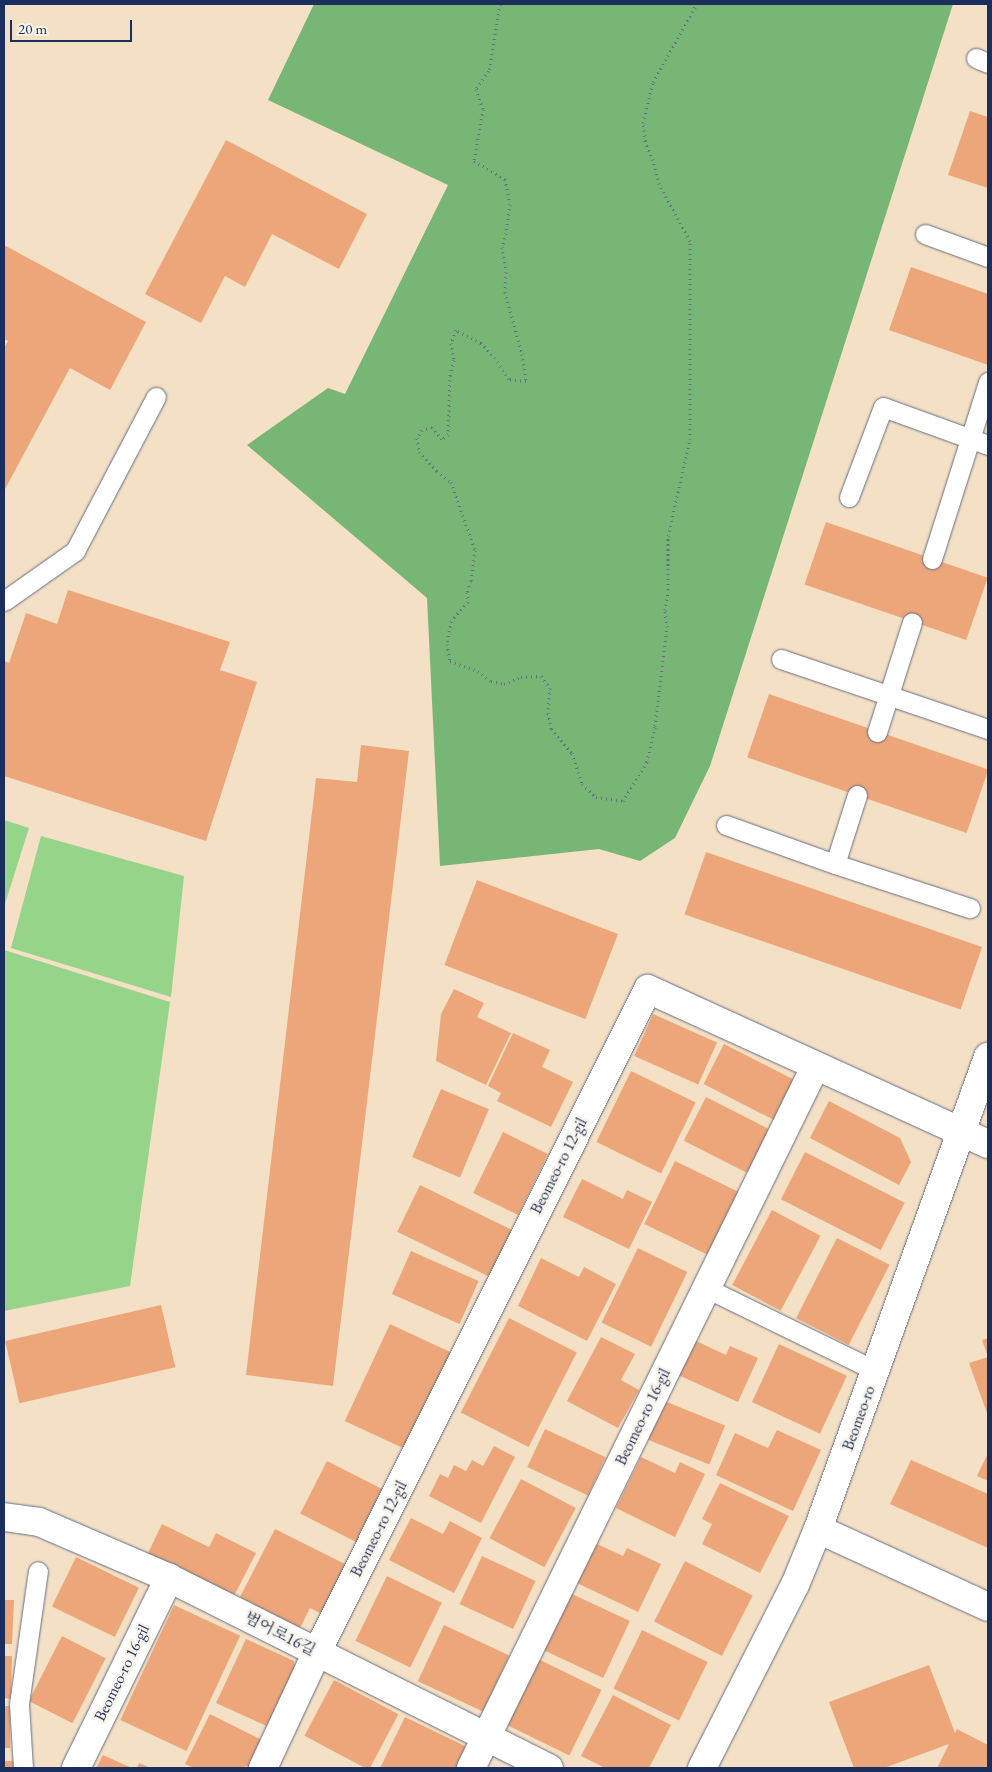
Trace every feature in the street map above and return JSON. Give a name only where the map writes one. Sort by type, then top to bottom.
[{"type":"street","name":"Beomeo-ro 12-gil","points":[[317,1652],[648,989],[815,1067],[988,1144]]},
{"type":"street","name":"Beomeo-ro","points":[[702,1768],[795,1585],[818,1529],[988,1057]]},
{"type":"street","name":"Beomeo-ro 16-gil","points":[[471,1768],[815,1067]]},
{"type":"street","name":"범어로16길","points":[[4,1517],[39,1522],[169,1578],[549,1768]]},
{"type":"street","points":[[818,1529],[988,1607]]},
{"type":"street","name":"Beomeo-ro 16-gil","points":[[76,1768],[169,1578]]},
{"type":"street","points":[[263,1768],[317,1652]]},
{"type":"lane","points":[[925,234],[988,257]]},
{"type":"lane","points":[[932,559],[988,382]]},
{"type":"lane","points":[[4,601],[75,551],[156,397]]},
{"type":"lane","points":[[849,497],[884,407],[988,445]]},
{"type":"lane","points":[[877,732],[912,622]]},
{"type":"lane","points":[[781,659],[988,729]]},
{"type":"lane","points":[[836,864],[857,795]]},
{"type":"lane","points":[[726,825],[970,908]]},
{"type":"lane","points":[[706,1288],[876,1371]]},
{"type":"lane","points":[[23,1768],[19,1704],[38,1571]]},
{"type":"path","points":[[500,4],[489,71],[476,89],[483,109],[474,161],[505,179],[510,204],[502,247],[506,272],[505,292],[522,354],[526,381],[510,379],[481,343],[456,330],[451,343],[454,360],[450,375],[448,434],[442,439],[432,427],[422,430],[417,438],[419,452],[437,471],[451,482],[475,550],[471,581],[466,592],[468,602],[451,621],[447,644],[450,661],[478,671],[491,681],[504,684],[521,677],[541,676],[550,688],[548,713],[551,729],[572,753],[582,784],[596,797],[623,801],[647,762],[655,726],[667,627],[665,610],[668,590],[668,536],[690,439],[690,241],[658,184],[653,160],[645,141],[644,122],[653,82],[697,4]]},
{"type":"green space","points":[[314,4],[953,4],[710,766],[675,838],[640,861],[599,849],[440,866],[427,598],[247,445],[328,388],[345,394],[448,185],[268,100]]},
{"type":"green space","points":[[4,820],[29,828],[4,907]]},
{"type":"green space","points":[[41,836],[184,876],[171,997],[11,948]]},
{"type":"green space","points":[[4,950],[170,1002],[130,1286],[4,1311]]},
{"type":"building","points":[[970,111],[988,117],[988,188],[948,175]]},
{"type":"building","points":[[226,140],[367,214],[339,269],[272,234],[245,287],[225,276],[201,323],[145,294]]},
{"type":"building","points":[[4,245],[146,322],[110,390],[70,368],[4,491],[4,348],[8,341],[4,339]]},
{"type":"building","points":[[911,267],[988,294],[988,365],[889,330]]},
{"type":"building","points":[[826,522],[988,578],[966,640],[805,584]]},
{"type":"building","points":[[68,590],[230,642],[220,670],[257,682],[206,841],[4,776],[4,661],[9,663],[26,613],[57,624]]},
{"type":"building","points":[[769,694],[988,769],[967,833],[747,757]]},
{"type":"building","points":[[361,745],[409,751],[333,1386],[246,1375],[316,778],[357,782]]},
{"type":"building","points":[[706,852],[982,947],[961,1009],[685,914]]},
{"type":"building","points":[[477,880],[618,934],[585,1019],[444,965]]},
{"type":"building","points":[[454,989],[484,1003],[477,1017],[511,1033],[486,1085],[436,1061],[441,1014]]},
{"type":"building","points":[[653,1014],[717,1042],[698,1084],[634,1056]]},
{"type":"building","points":[[513,1033],[550,1050],[542,1067],[573,1082],[551,1127],[497,1101],[501,1093],[488,1086]]},
{"type":"building","points":[[724,1044],[797,1081],[777,1121],[704,1084]]},
{"type":"building","points":[[631,1071],[696,1103],[661,1174],[596,1142]]},
{"type":"building","points":[[441,1089],[489,1109],[460,1177],[412,1157]]},
{"type":"building","points":[[706,1097],[771,1130],[749,1174],[684,1141]]},
{"type":"building","points":[[829,1101],[900,1138],[911,1162],[899,1185],[810,1138]]},
{"type":"building","points":[[503,1132],[548,1154],[518,1215],[473,1193]]},
{"type":"building","points":[[805,1152],[905,1203],[881,1250],[781,1199]]},
{"type":"building","points":[[675,1161],[739,1192],[708,1255],[644,1224]]},
{"type":"building","points":[[582,1179],[623,1199],[627,1190],[652,1202],[629,1249],[563,1217]]},
{"type":"building","points":[[420,1185],[513,1230],[490,1277],[397,1232]]},
{"type":"building","points":[[772,1210],[821,1236],[781,1311],[732,1285]]},
{"type":"building","points":[[837,1238],[890,1265],[849,1345],[796,1318]]},
{"type":"building","points":[[638,1248],[687,1272],[651,1347],[602,1323]]},
{"type":"building","points":[[411,1251],[479,1281],[459,1324],[392,1294]]},
{"type":"building","points":[[541,1258],[579,1277],[584,1267],[616,1284],[587,1341],[518,1306]]},
{"type":"building","points":[[161,1305],[175,1367],[19,1403],[5,1341]]},
{"type":"building","points":[[509,1318],[577,1353],[529,1447],[461,1412]]},
{"type":"building","points":[[390,1324],[451,1352],[406,1449],[345,1421]]},
{"type":"building","points":[[601,1337],[635,1354],[621,1380],[639,1390],[618,1428],[567,1401]]},
{"type":"building","points":[[988,1338],[988,1357],[982,1340]]},
{"type":"building","points":[[692,1339],[726,1355],[730,1346],[758,1358],[738,1402],[676,1374]]},
{"type":"building","points":[[779,1344],[847,1376],[820,1434],[752,1402]]},
{"type":"building","points":[[988,1357],[988,1416],[969,1363]]},
{"type":"building","points":[[662,1400],[725,1425],[709,1464],[646,1439]]},
{"type":"building","points":[[545,1429],[606,1457],[588,1495],[527,1467]]},
{"type":"building","points":[[777,1430],[821,1450],[793,1511],[716,1475],[735,1433],[768,1448]]},
{"type":"building","points":[[494,1446],[515,1457],[481,1523],[429,1496],[440,1474],[448,1478],[454,1465],[466,1471],[472,1460],[483,1466]]},
{"type":"building","points":[[988,1453],[988,1481],[977,1476]]},
{"type":"building","points":[[641,1457],[675,1473],[680,1462],[705,1474],[675,1537],[616,1508]]},
{"type":"building","points":[[911,1460],[988,1494],[988,1548],[890,1504]]},
{"type":"building","points":[[327,1461],[389,1493],[363,1545],[300,1514]]},
{"type":"building","points":[[521,1479],[576,1508],[544,1567],[490,1538]]},
{"type":"building","points":[[720,1483],[789,1516],[760,1573],[702,1544],[712,1524],[702,1519]]},
{"type":"building","points":[[411,1518],[443,1534],[450,1521],[482,1538],[454,1593],[389,1560]]},
{"type":"building","points":[[162,1524],[209,1547],[216,1533],[256,1553],[233,1598],[147,1555]]},
{"type":"building","points":[[275,1529],[351,1567],[326,1616],[310,1608],[300,1628],[240,1597]]},
{"type":"building","points":[[595,1543],[623,1556],[627,1548],[661,1564],[638,1612],[577,1583]]},
{"type":"building","points":[[482,1556],[535,1581],[513,1629],[460,1604]]},
{"type":"building","points":[[76,1557],[139,1588],[115,1637],[52,1606]]},
{"type":"building","points":[[685,1561],[753,1596],[722,1656],[654,1622]]},
{"type":"building","points":[[387,1576],[442,1603],[410,1667],[355,1641]]},
{"type":"building","points":[[570,1593],[630,1621],[603,1678],[543,1650]]},
{"type":"building","points":[[4,1600],[14,1600],[12,1644],[4,1644]]},
{"type":"building","points":[[174,1605],[240,1636],[186,1751],[120,1720]]},
{"type":"building","points":[[444,1625],[509,1655],[483,1712],[418,1681]]},
{"type":"building","points":[[642,1630],[708,1662],[679,1720],[614,1688]]},
{"type":"building","points":[[62,1636],[106,1658],[73,1723],[29,1701]]},
{"type":"building","points":[[246,1639],[294,1661],[297,1678],[273,1729],[216,1703]]},
{"type":"building","points":[[4,1656],[12,1656],[11,1699],[4,1698]]},
{"type":"building","points":[[534,1657],[601,1690],[569,1755],[502,1723]]},
{"type":"building","points":[[929,1665],[955,1733],[957,1729],[988,1745],[988,1768],[937,1768],[949,1744],[884,1768],[854,1768],[829,1702]]},
{"type":"building","points":[[334,1680],[398,1714],[370,1768],[365,1768],[304,1736]]},
{"type":"building","points":[[613,1695],[671,1725],[649,1768],[605,1768],[581,1756]]},
{"type":"building","points":[[4,1706],[10,1706],[10,1748],[4,1748]]},
{"type":"building","points":[[210,1714],[266,1742],[253,1768],[245,1766],[244,1768],[194,1768],[185,1764]]},
{"type":"building","points":[[405,1717],[471,1749],[462,1768],[380,1768]]},
{"type":"building","points":[[103,1755],[132,1768],[96,1768]]},
{"type":"building","points":[[4,1761],[14,1761],[14,1768],[4,1768]]},
{"type":"building","points":[[139,1763],[151,1768],[137,1768]]}]
